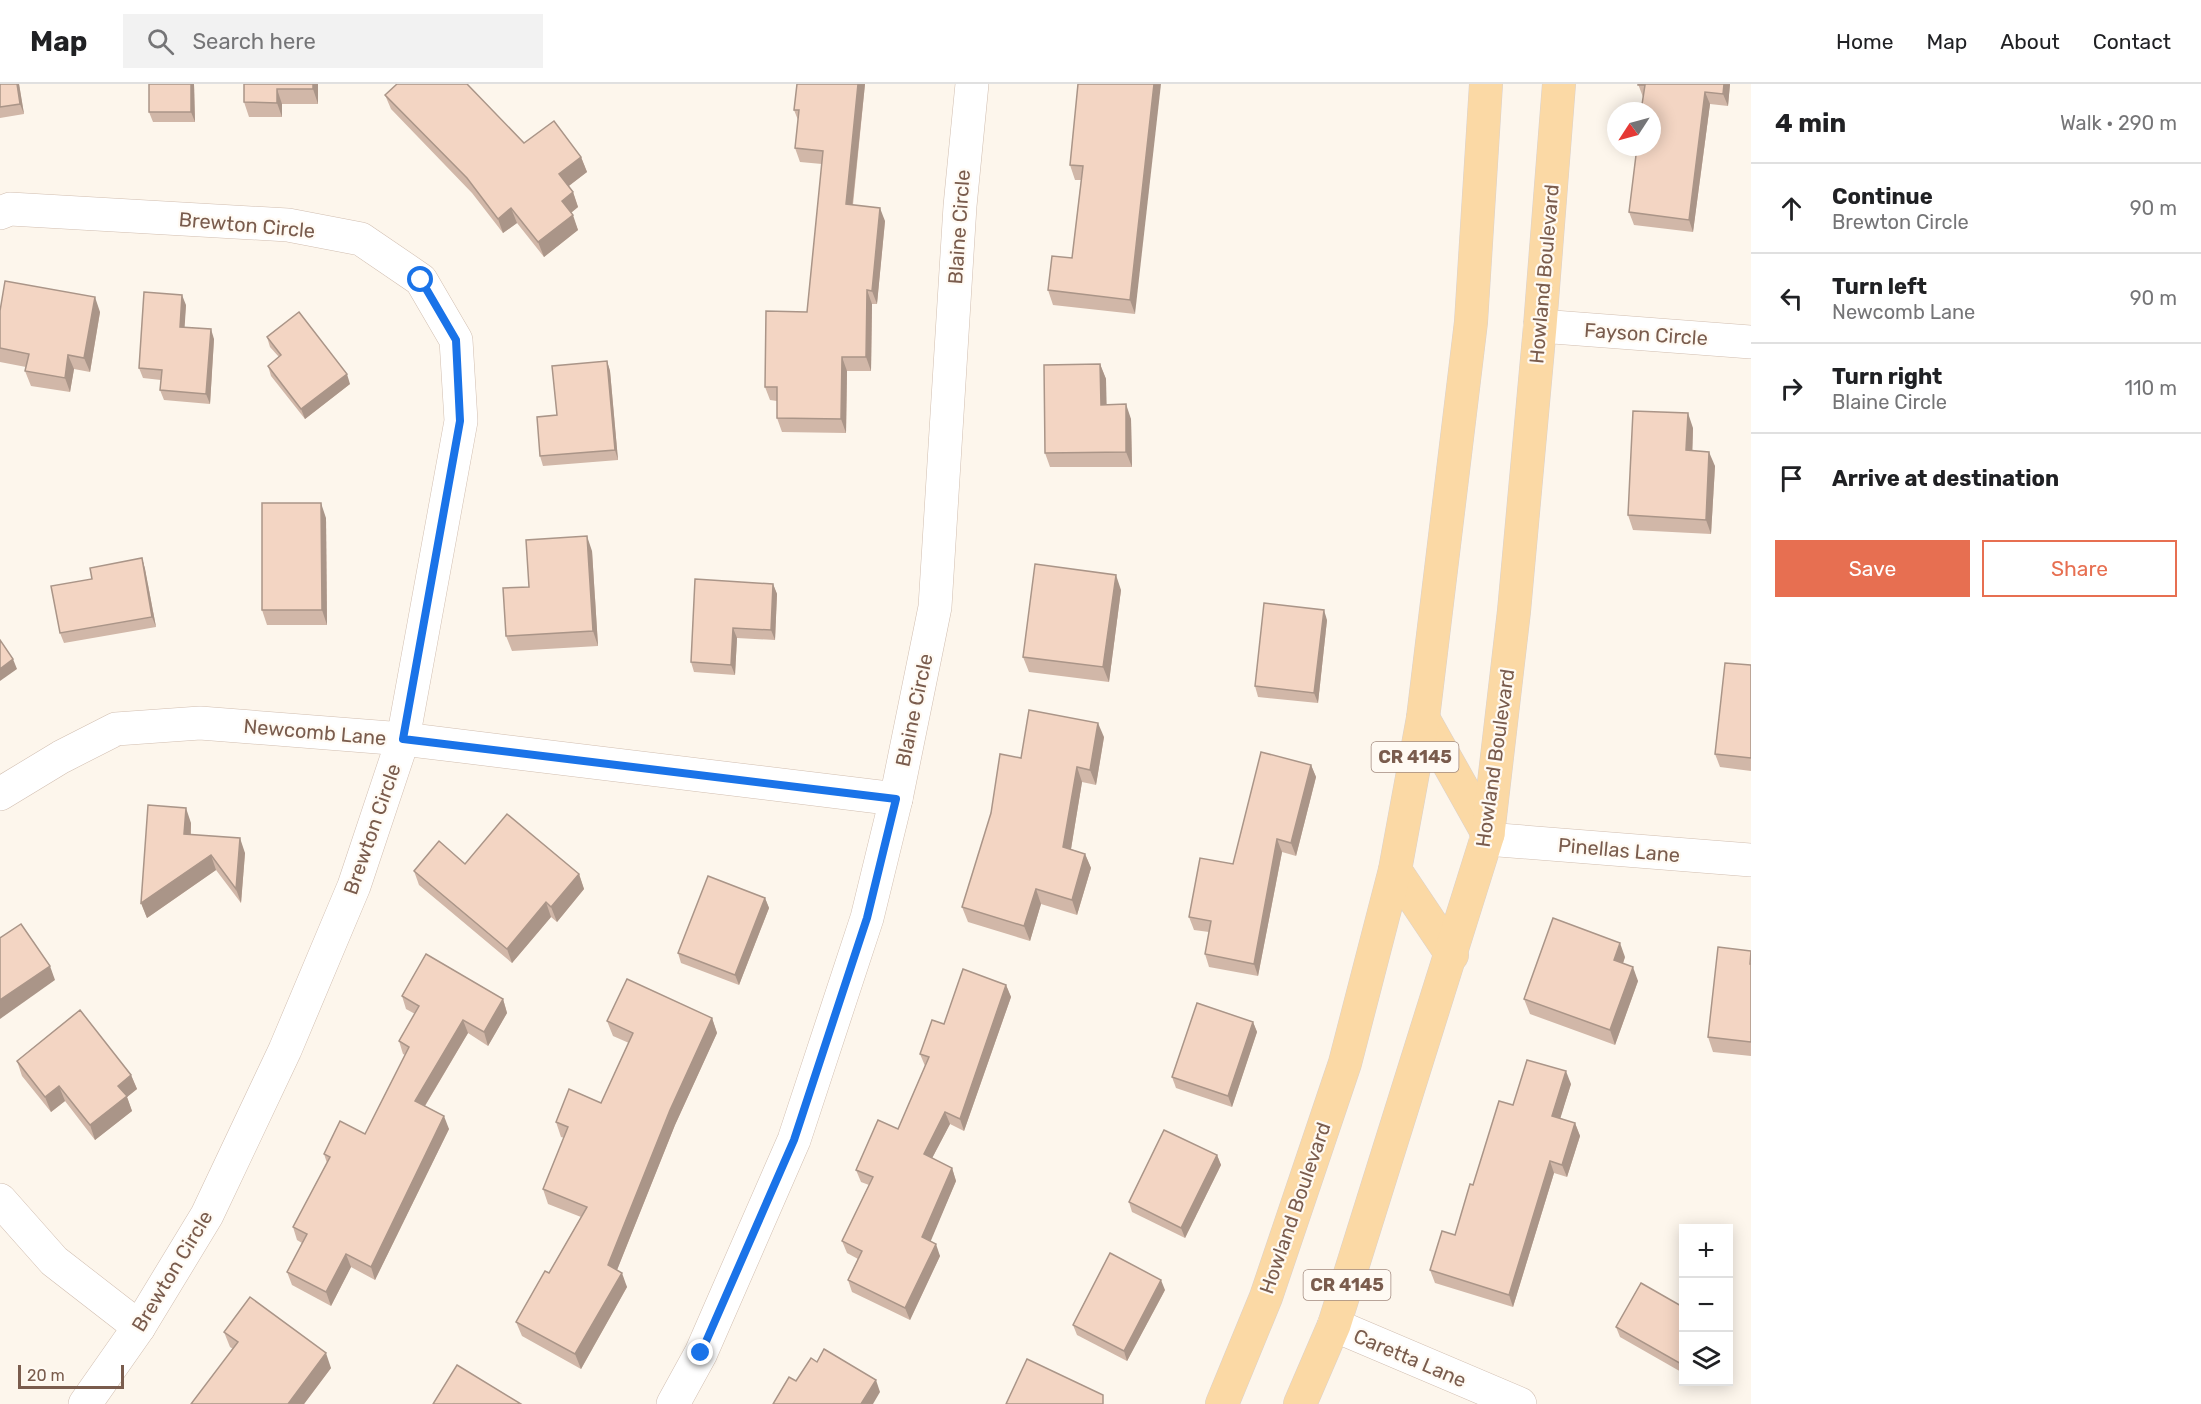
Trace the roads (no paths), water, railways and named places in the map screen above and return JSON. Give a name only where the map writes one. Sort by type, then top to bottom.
[{"type":"main road","name":"Howland Boulevard","points":[[1222,1404],[1266,1297],[1345,1063],[1395,870],[1423,718],[1471,322],[1486,84]]},
{"type":"main road","name":"Howland Boulevard","points":[[1300,1404],[1334,1325],[1452,954],[1487,836],[1515,610],[1559,84]]},
{"type":"main road","points":[[1423,718],[1487,836]]},
{"type":"main road","points":[[1395,870],[1452,954]]},
{"type":"street","name":"Blaine Circle","points":[[674,1404],[701,1353],[794,1140],[867,918],[896,799],[935,607],[960,206],[972,84]]},
{"type":"street","name":"Brewton Circle","points":[[0,213],[10,209],[288,225],[361,239],[421,280],[456,340],[460,421],[403,739],[354,886],[285,1050],[207,1215],[139,1327],[86,1404]]},
{"type":"street","name":"Fayson Circle","points":[[1540,326],[1751,342]]},
{"type":"street","name":"Newcomb Lane","points":[[0,794],[61,757],[116,729],[200,723],[403,739],[896,799]]},
{"type":"street","name":"Pinellas Lane","points":[[1487,836],[1751,860]]},
{"type":"street","points":[[0,1200],[54,1261],[139,1327]]},
{"type":"street","name":"Caretta Lane","points":[[1334,1325],[1520,1404]]}]
